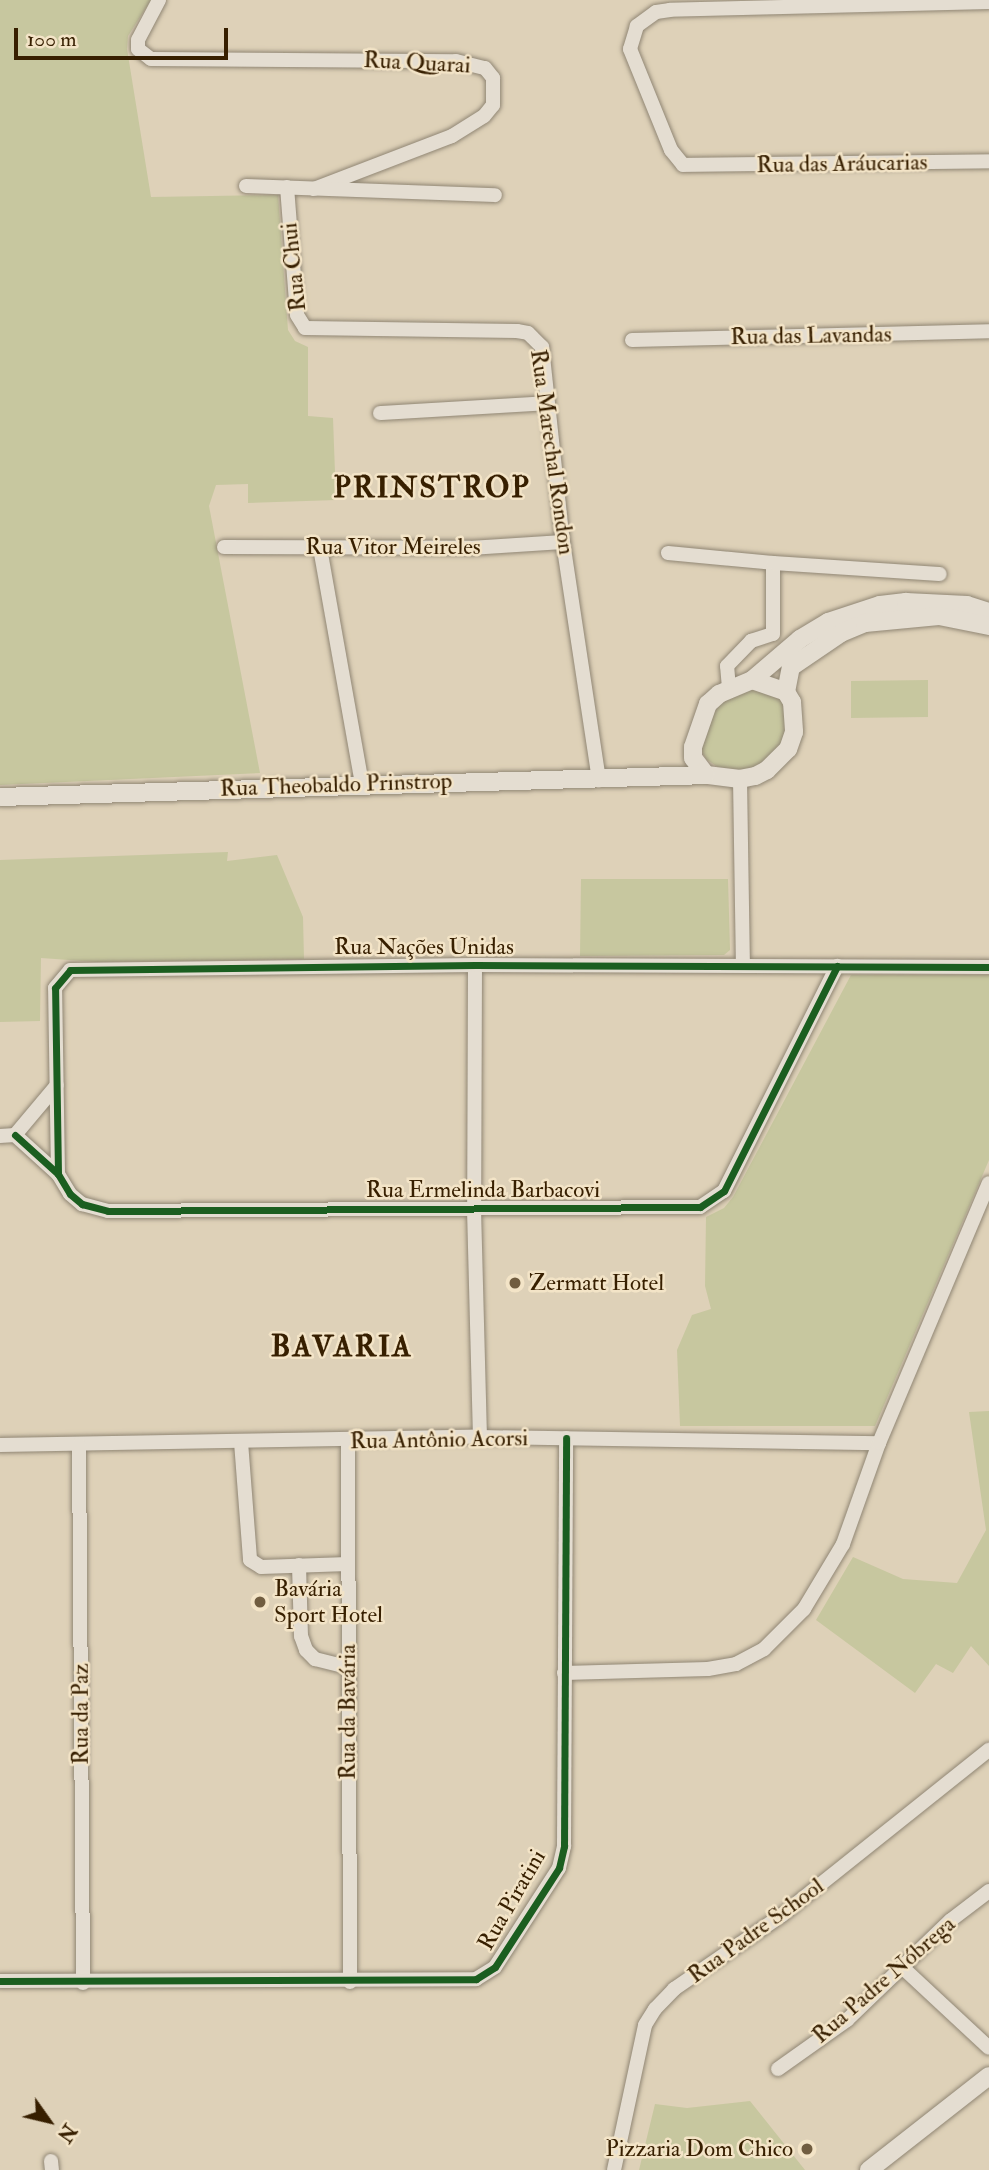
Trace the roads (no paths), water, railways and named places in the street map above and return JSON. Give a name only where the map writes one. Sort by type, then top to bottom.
[{"type":"street","name":"Rua Quarai","points":[[159,0],[138,40],[138,49],[151,59],[456,61],[485,68],[493,78],[493,104],[484,116],[452,136],[314,188]]},
{"type":"street","name":"Rua das Aráucarias","points":[[989,2],[656,12],[637,26],[630,49],[671,150],[683,165],[694,168],[989,161]]},
{"type":"street","points":[[246,186],[495,195]]},
{"type":"street","name":"Rua Chui","points":[[287,187],[297,315],[305,328],[321,331]]},
{"type":"street","name":"Rua Marechal Rondon","points":[[321,331],[528,333],[542,347],[563,542],[599,780]]},
{"type":"street","name":"Rua das Lavandas","points":[[632,340],[989,331]]},
{"type":"street","points":[[380,413],[547,403]]},
{"type":"street","name":"Rua Vitor Meireles","points":[[224,547],[320,548],[563,542]]},
{"type":"street","points":[[320,548],[362,783]]},
{"type":"street","points":[[668,554],[940,574]]},
{"type":"street","points":[[729,688],[727,666],[751,641],[773,634],[773,563]]},
{"type":"street","points":[[672,779],[693,758],[699,721],[708,704],[729,688],[752,680],[800,639],[853,613],[880,605],[934,602],[989,612]]},
{"type":"street","points":[[743,966],[740,779],[767,770],[788,749],[795,715],[786,692],[791,667],[841,633],[865,623],[939,616],[989,626]]},
{"type":"street","points":[[752,680],[786,692]]},
{"type":"street","points":[[693,758],[706,775]]},
{"type":"street","name":"Rua Theobaldo Prinstrop","points":[[0,797],[362,783],[672,779],[706,775],[740,779]]},
{"type":"street","points":[[475,965],[474,1209],[481,1437]]},
{"type":"street","name":"Rua Nações Unidas","points":[[58,1174],[55,988],[69,970],[475,965],[989,967]]},
{"type":"street","name":"Rua Ermelinda Barbacovi","points":[[15,1135],[58,1174],[82,1204],[107,1211],[700,1207],[717,1199],[780,1084],[837,966]]},
{"type":"street","points":[[0,1136],[15,1135],[57,1085]]},
{"type":"street","points":[[564,1673],[708,1669],[736,1664],[764,1649],[804,1609],[824,1580],[843,1544],[879,1443],[989,1183]]},
{"type":"street","name":"Rua Antônio Acorsi","points":[[0,1445],[348,1442],[481,1437],[879,1443]]},
{"type":"street","name":"Rua Piratini","points":[[0,1982],[349,1982],[475,1979],[495,1967],[561,1857],[566,1437]]},
{"type":"street","points":[[241,1442],[247,1555],[261,1567],[348,1564]]},
{"type":"street","name":"Rua da Bavária","points":[[348,1442],[349,1982]]},
{"type":"street","name":"Rua da Paz","points":[[79,1445],[83,1983]]},
{"type":"street","points":[[299,1565],[306,1650],[315,1659],[348,1667]]},
{"type":"street","name":"Rua Padre School","points":[[614,2170],[645,2025],[655,2009],[674,1989],[782,1915],[989,1751]]},
{"type":"street","name":"Rua Padre Nóbrega","points":[[778,2068],[847,2020],[951,1920],[989,1891]]},
{"type":"street","points":[[903,1968],[989,2048]]},
{"type":"street","points":[[869,2170],[989,2076]]},
{"type":"place","name":"Zermatt Hotel","points":[[515,1283]]},
{"type":"place","name":"Bavária Sport Hotel","points":[[260,1602]]},
{"type":"place","name":"Pizzaria Dom Chico","points":[[807,2149]]},
{"type":"district","name":"PRINSTROP","points":[[432,488]]},
{"type":"district","name":"BAVARIA","points":[[342,1347]]}]
